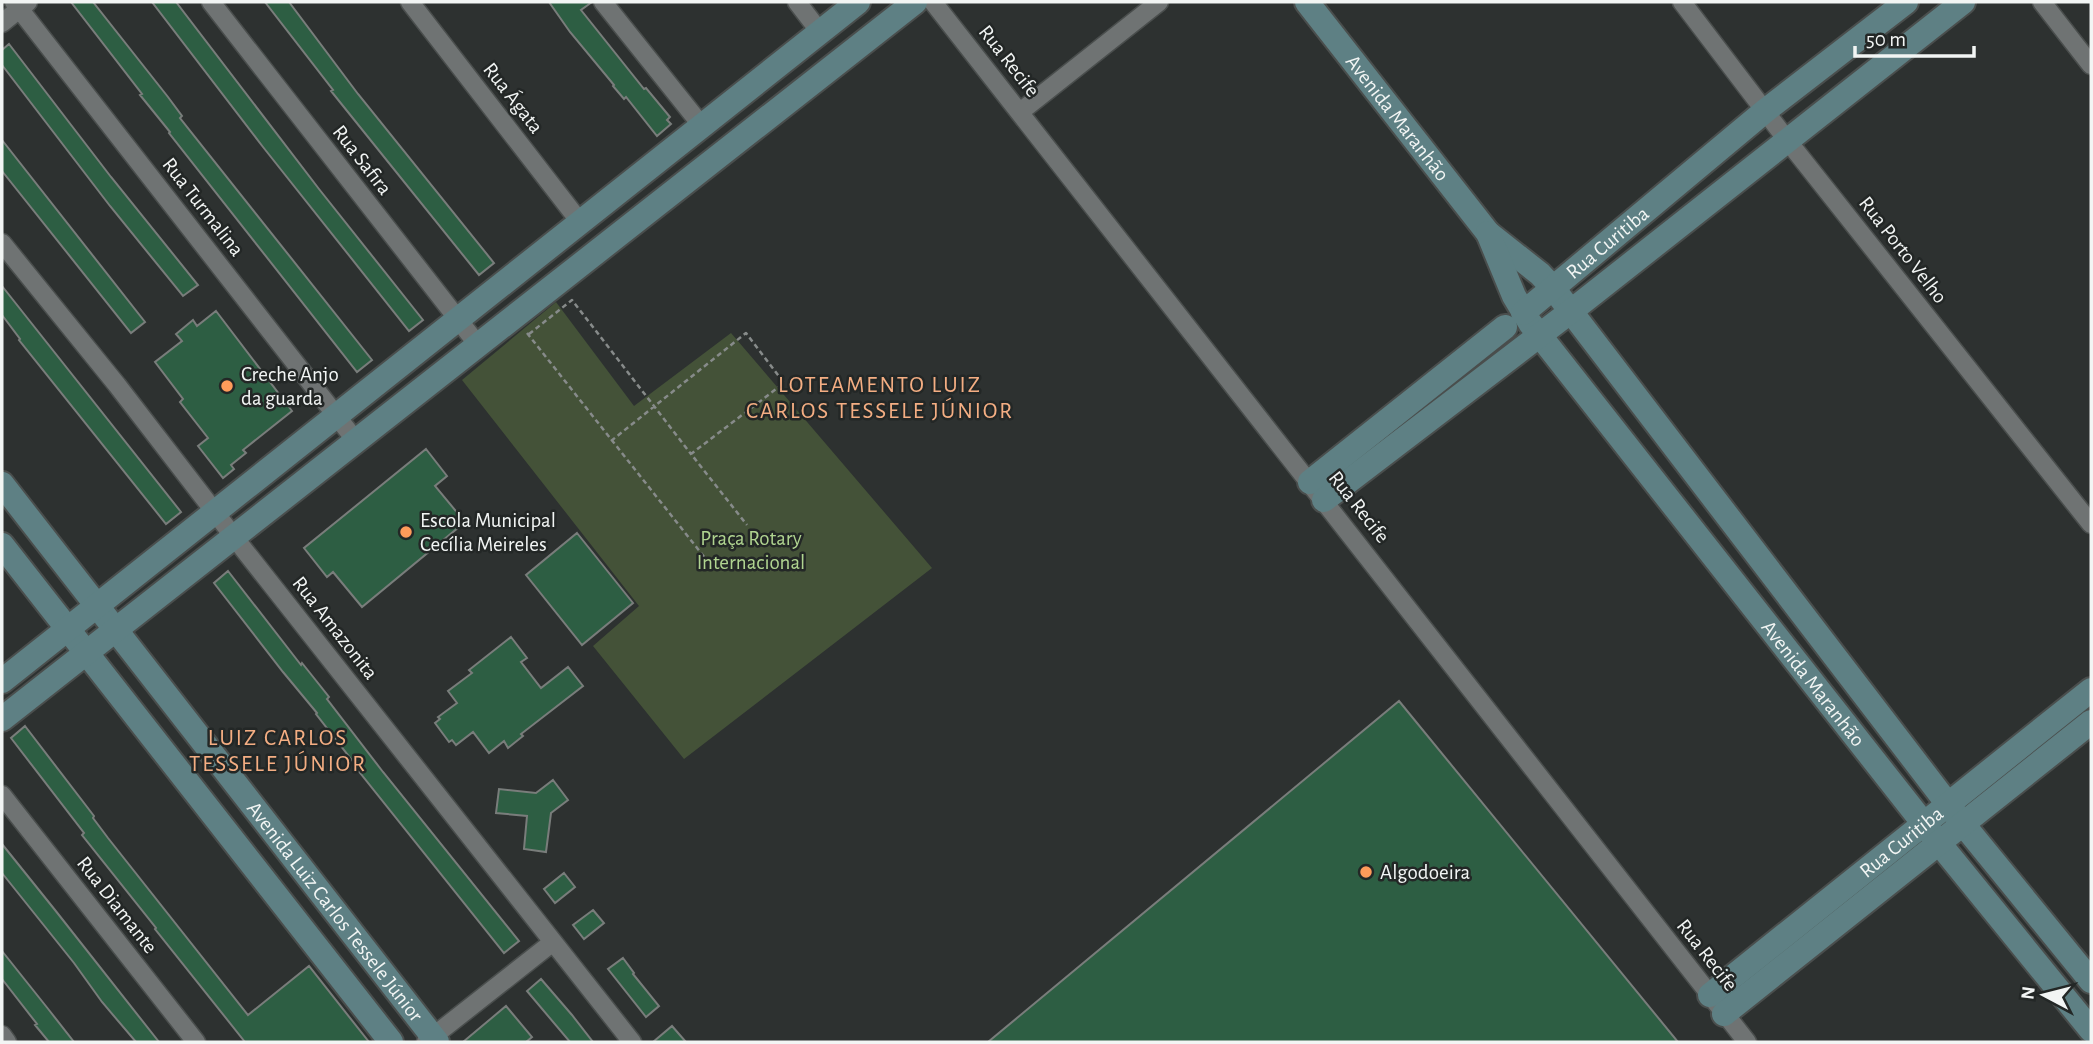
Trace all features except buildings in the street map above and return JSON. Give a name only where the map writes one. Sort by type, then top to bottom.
[{"type":"street","name":"Rua Safira","points":[[211,2],[478,345]]},
{"type":"street","name":"Rua Ágata","points":[[410,2],[580,222]]},
{"type":"street","points":[[603,2],[702,126]]},
{"type":"street","points":[[797,2],[820,32]]},
{"type":"street","points":[[2,681],[858,2]]},
{"type":"street","points":[[2,719],[478,345],[521,326],[915,2]]},
{"type":"street","name":"Rua Recife","points":[[933,2],[1747,1042]]},
{"type":"street","points":[[1020,112],[1159,2]]},
{"type":"street","name":"Avenida Maranhão","points":[[1307,2],[1488,233],[1540,274],[1553,288],[1956,814],[2091,981]]},
{"type":"street","name":"Rua Porto Velho","points":[[1682,2],[1787,141],[2091,524]]},
{"type":"street","name":"Rua Curitiba","points":[[1317,491],[1514,320],[1765,111],[1906,2]]},
{"type":"street","name":"Rua Curitiba","points":[[1539,335],[1963,2]]},
{"type":"street","points":[[2042,2],[2091,65]]},
{"type":"street","points":[[2,23],[21,4]]},
{"type":"street","name":"Rua Turmalina","points":[[21,4],[356,441]]},
{"type":"street","name":"Avenida Maranhão","points":[[1488,233],[1514,320],[1539,335],[2091,1030]]},
{"type":"street","name":"Rua Amazonita","points":[[2,243],[117,385],[632,1042]]},
{"type":"street","points":[[1317,491],[1539,335]]},
{"type":"street","name":"Avenida Luiz Carlos Tessele Júnior","points":[[2,484],[432,1040]]},
{"type":"street","name":"Avenida Luiz Carlos Tessele Júnior","points":[[2,545],[391,1042]]},
{"type":"street","name":"Rua Curitiba","points":[[1956,814],[2091,690]]},
{"type":"street","name":"Rua Curitiba","points":[[1717,1004],[1956,814],[2091,722]]},
{"type":"street","name":"Rua Diamante","points":[[2,795],[195,1042]]},
{"type":"street","points":[[432,1040],[553,942]]},
{"type":"street","points":[[2,1035],[7,1042]]},
{"type":"path","points":[[705,558],[521,326],[572,300],[747,525]]},
{"type":"path","points":[[611,441],[746,333],[784,383],[691,454]]},
{"type":"green space","name":"Praça Rotary Internacional","points":[[556,302],[634,406],[731,333],[932,568],[684,759],[593,646],[639,606],[462,380]]},
{"type":"place","name":"Creche Anjo da guarda","points":[[227,386]]},
{"type":"place","name":"Escola Municipal Cecília Meireles","points":[[406,532]]},
{"type":"place","name":"Algodoeira","points":[[1366,872]]},
{"type":"district","name":"LOTEAMENTO LUIZ CARLOS TESSELE JÚNIOR","points":[[880,398]]},
{"type":"district","name":"LUIZ CARLOS TESSELE JÚNIOR","points":[[278,751]]}]
